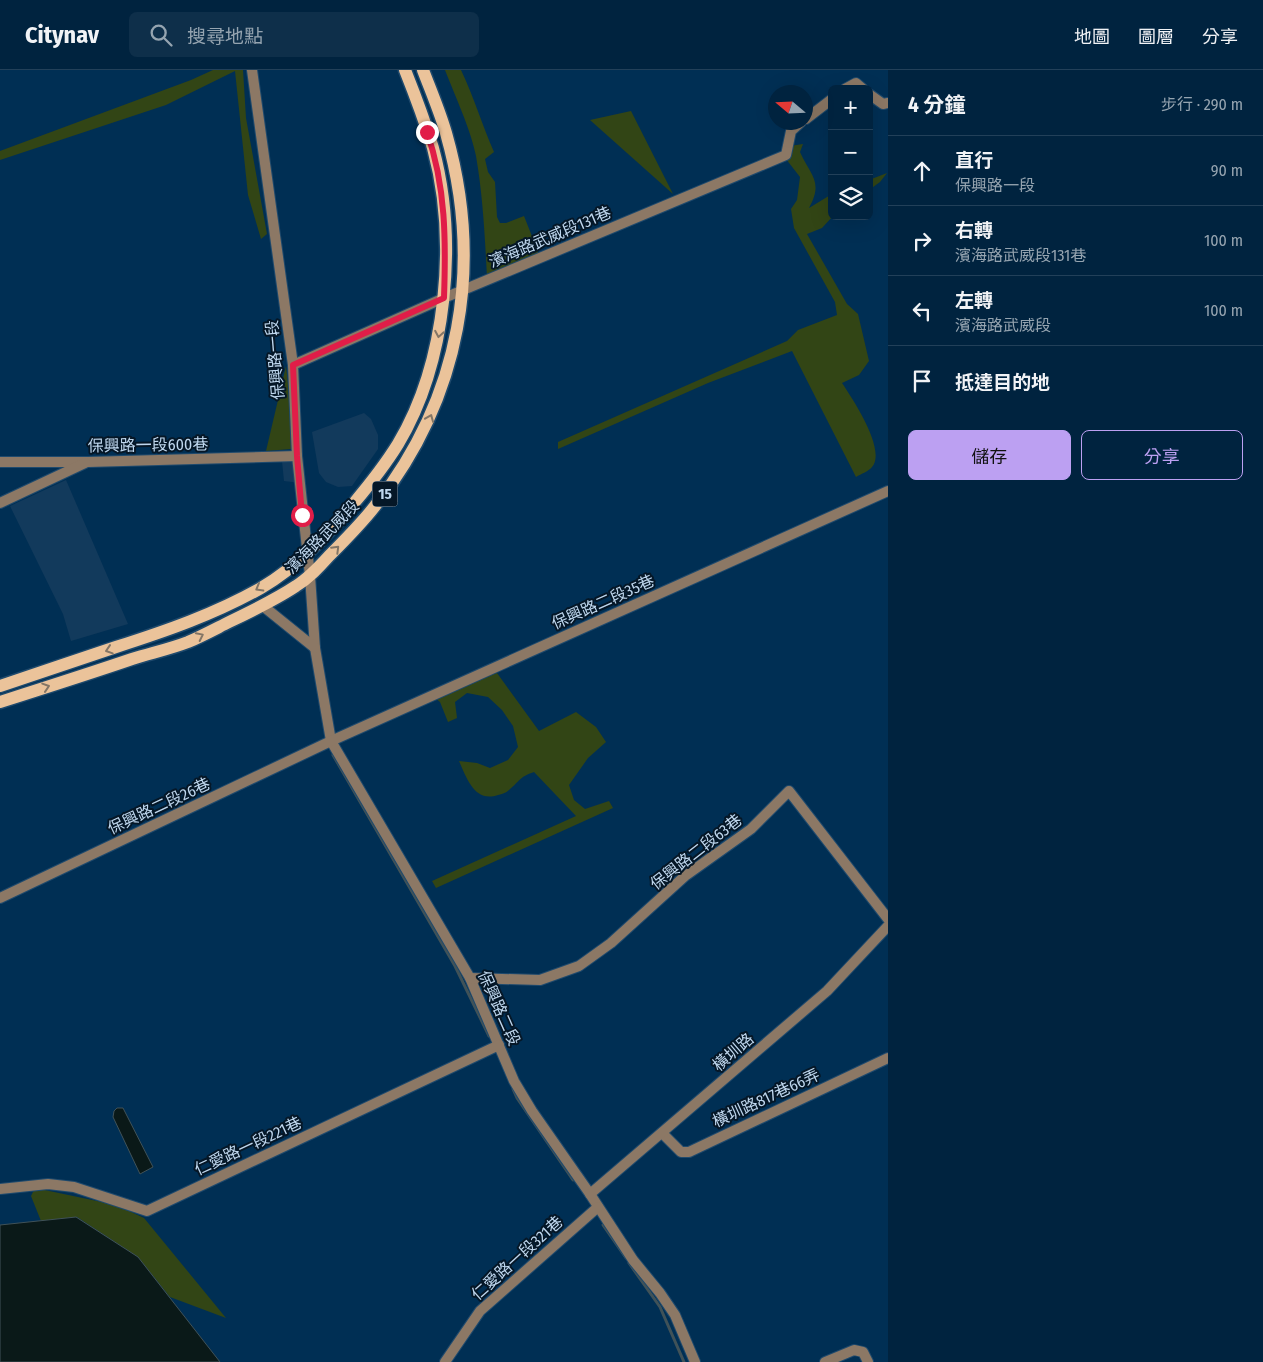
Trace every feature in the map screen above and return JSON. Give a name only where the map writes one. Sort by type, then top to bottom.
[{"type":"main road","name":"濱海路武威段","points":[[0,702],[189,641],[263,606],[310,576],[360,526],[400,474],[428,424],[447,370],[460,315],[463,290],[460,196],[455,169],[446,132],[422,70]]},
{"type":"main road","name":"濱海路武威段","points":[[0,686],[178,627],[218,610],[262,587],[306,555],[344,515],[377,476],[399,443],[414,412],[427,377],[438,338],[444,298],[446,245],[442,197],[433,149],[407,75]]},
{"type":"street","name":"保興路一段","points":[[252,70],[293,365],[297,456],[306,555],[310,576],[315,648]]},
{"type":"street","points":[[873,97],[883,104],[888,103]]},
{"type":"street","points":[[813,114],[828,102]]},
{"type":"street","name":"濱海路武威段131巷","points":[[293,365],[444,298],[786,155],[792,130]]},
{"type":"street","name":"保興路一段600巷","points":[[0,462],[88,462],[297,456]]},
{"type":"street","points":[[0,503],[88,462]]},
{"type":"street","name":"保興路二段35巷","points":[[331,741],[888,491]]},
{"type":"street","points":[[263,606],[315,648]]},
{"type":"street","name":"保興路二段","points":[[315,648],[331,741],[470,978],[514,1081],[532,1111],[633,1260],[675,1315],[695,1362]]},
{"type":"street","name":"保興路二段26巷","points":[[0,898],[331,741]]},
{"type":"street","name":"保興路二段63巷","points":[[470,978],[540,980],[579,966],[611,943],[685,876],[751,829],[788,791],[888,919]]},
{"type":"street","name":"橫圳路","points":[[590,1194],[827,991],[888,926]]},
{"type":"street","name":"仁愛路一段221巷","points":[[0,1189],[48,1184],[74,1187],[147,1211],[499,1045]]},
{"type":"street","name":"橫圳路817巷66弄","points":[[662,1133],[681,1152],[689,1152],[888,1058]]},
{"type":"street","name":"仁愛路一段321巷","points":[[445,1362],[480,1311],[598,1207]]},
{"type":"street","points":[[825,1362],[854,1350],[863,1352],[868,1362]]},
{"type":"shaded area","points":[[364,413],[371,419],[378,435],[378,449],[352,486],[338,487],[326,482],[319,473],[312,432]]},
{"type":"shaded area","points":[[297,458],[301,483],[284,481],[282,461]]},
{"type":"shaded area","points":[[66,480],[128,624],[71,641],[63,614],[10,506]]},
{"type":"shaded area","points":[[117,1108],[123,1108],[153,1167],[140,1174],[113,1117],[114,1111]]},
{"type":"shaded area","points":[[76,1217],[138,1257],[220,1362],[0,1362],[0,1225]]},
{"type":"green space","points":[[213,70],[243,70],[246,118],[267,234],[261,239],[248,195],[235,71],[166,105],[0,160],[0,151],[191,80]]},
{"type":"green space","points":[[445,70],[461,70],[494,152],[485,159],[488,172],[495,182],[497,217],[500,223],[506,223],[524,216],[539,254],[487,278],[482,202],[474,146]]},
{"type":"green space","points":[[631,111],[673,194],[590,120]]},
{"type":"green space","points":[[803,144],[800,152],[814,178],[815,191],[809,208],[828,196],[829,220],[822,228],[807,234],[847,304],[858,314],[869,361],[859,375],[842,383],[860,412],[872,437],[875,459],[872,467],[856,477],[792,351],[708,383],[558,449],[558,442],[787,341],[798,330],[837,315],[835,302],[794,228],[791,209],[797,200],[800,177],[786,159],[790,146]]},
{"type":"green space","points":[[887,173],[873,187],[873,178]]},
{"type":"green space","points":[[286,366],[295,445],[291,449],[266,451]]},
{"type":"green space","points":[[497,673],[539,731],[576,712],[596,727],[606,742],[588,758],[569,785],[574,800],[585,809],[609,801],[613,808],[436,888],[432,881],[576,816],[534,772],[522,778],[507,792],[490,797],[478,793],[469,782],[459,761],[477,763],[490,768],[508,760],[518,747],[513,726],[502,710],[488,697],[467,693],[455,702],[457,718],[448,722],[440,702],[434,697],[487,675]]},
{"type":"green space","points":[[35,1188],[116,1205],[144,1218],[226,1318],[170,1297],[138,1257],[77,1217],[41,1221],[31,1196]]},
{"type":"waterway","points":[[333,755],[455,966],[489,1036]]},
{"type":"waterway","points":[[513,1089],[517,1098],[573,1180]]},
{"type":"waterway","points":[[603,1225],[626,1258]]},
{"type":"waterway","points":[[629,1263],[660,1307],[684,1362]]},
{"type":"route","points":[[302,515],[293,365],[444,298],[446,245],[442,197],[433,149],[427,132]]}]
